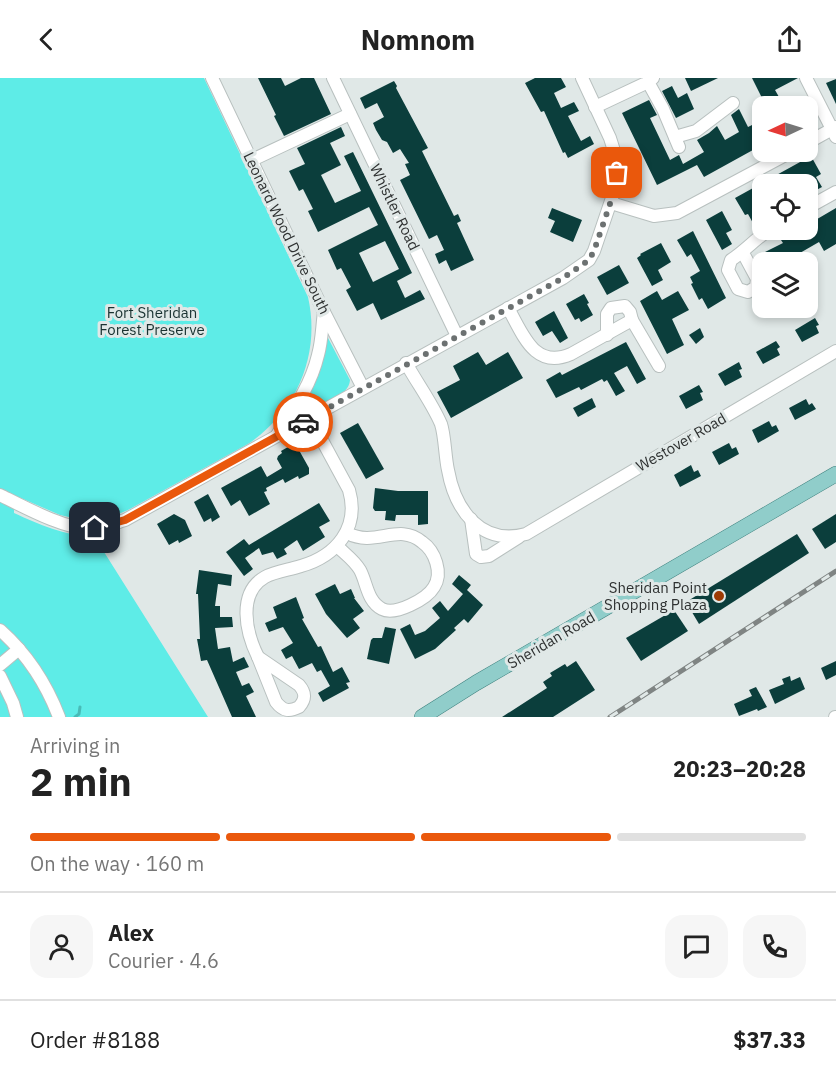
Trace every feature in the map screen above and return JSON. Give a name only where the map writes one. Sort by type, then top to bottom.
[{"type":"main road","name":"Sheridan Road","points":[[422,717],[486,677],[836,474]]},
{"type":"street","name":"Leonard Wood Drive South","points":[[212,78],[363,388]]},
{"type":"street","name":"Whistler Road","points":[[333,78],[457,336]]},
{"type":"street","points":[[0,495],[57,521],[77,527],[95,528],[125,520],[563,278],[589,260],[611,203],[616,181],[616,157],[610,138],[582,78]]},
{"type":"street","points":[[806,78],[835,131],[818,138]]},
{"type":"street","points":[[595,107],[650,80],[677,142],[696,131],[733,103]]},
{"type":"street","points":[[252,160],[350,114]]},
{"type":"street","points":[[611,203],[654,216],[677,213],[772,162]]},
{"type":"street","points":[[818,202],[836,192]]},
{"type":"street","points":[[743,253],[754,240]]},
{"type":"street","points":[[607,335],[608,314],[611,308],[625,306],[659,366]]},
{"type":"street","points":[[508,308],[531,348],[549,358],[563,358],[632,320]]},
{"type":"street","points":[[275,437],[302,397],[312,375],[318,354],[324,312]]},
{"type":"street","name":"Westover Road","points":[[471,519],[476,554],[481,557],[489,556],[836,351]]},
{"type":"street","name":"Westover Road","points":[[406,363],[441,425],[451,483],[458,501],[479,528],[502,537],[526,534]]},
{"type":"street","points":[[258,657],[299,685],[304,691],[299,707],[286,711],[276,702],[258,657],[248,628],[247,605],[250,593],[265,577],[315,561],[337,546],[347,532],[352,510],[349,490],[310,418]]},
{"type":"street","points":[[337,546],[359,568],[369,596],[381,609],[387,611],[403,609],[428,595],[435,587],[438,568],[430,549],[421,540],[402,534],[363,539],[347,532]]},
{"type":"street","points":[[0,630],[19,649],[39,675],[59,717]]},
{"type":"street","points":[[0,665],[19,649]]},
{"type":"street","points":[[0,676],[17,717]]},
{"type":"green space","name":"Fort Sheridan Forest Preserve","points":[[0,78],[204,78],[308,297],[311,339],[308,360],[292,398],[280,415],[248,444],[128,510],[107,519],[86,521],[60,515],[0,489]]},
{"type":"green space","points":[[327,336],[350,380],[349,386],[335,399],[306,411],[304,407],[316,378]]},
{"type":"green space","points":[[0,495],[14,502],[14,513],[34,522],[66,533],[98,536],[99,544],[208,717],[0,717]]},
{"type":"building","points":[[258,78],[281,78],[285,86],[301,78],[314,78],[331,114],[284,136]]},
{"type":"building","points":[[535,78],[561,78],[566,87],[554,93],[561,108],[574,102],[579,111],[568,116],[581,141],[590,136],[594,144],[568,158],[565,152],[563,153],[544,111],[541,112],[525,83]]},
{"type":"building","points":[[685,78],[718,78],[691,91]]},
{"type":"building","points":[[752,78],[798,78],[775,90],[778,96],[761,96]]},
{"type":"building","points":[[836,79],[836,104],[826,83]]},
{"type":"building","points":[[394,81],[428,148],[422,151],[454,216],[458,214],[461,221],[457,223],[474,260],[451,271],[446,260],[439,264],[435,254],[444,250],[437,235],[429,239],[400,180],[410,175],[405,164],[409,163],[400,149],[393,153],[376,130],[373,123],[384,117],[377,103],[365,109],[360,98]]},
{"type":"building","points":[[672,86],[678,98],[687,93],[694,109],[676,118],[662,91]]},
{"type":"building","points":[[649,100],[657,115],[650,118],[670,160],[679,155],[683,164],[704,152],[697,140],[717,126],[725,140],[739,132],[731,115],[739,109],[748,127],[752,125],[752,151],[704,177],[697,165],[657,185],[622,113]]},
{"type":"building","points":[[341,127],[345,136],[330,143],[341,165],[321,175],[335,203],[361,191],[344,156],[353,152],[412,273],[397,281],[405,298],[420,290],[425,299],[381,320],[373,303],[357,311],[346,290],[351,287],[341,268],[337,270],[328,250],[378,225],[369,207],[318,232],[308,211],[313,209],[303,189],[299,191],[289,171],[305,164],[297,148]],"holes":[[[385,241],[399,269],[373,282],[359,253]]]},
{"type":"building","points":[[800,162],[814,162],[821,174],[818,176],[778,174]]},
{"type":"building","points":[[752,189],[752,221],[748,214],[745,215],[735,198]]},
{"type":"building","points":[[552,208],[582,220],[573,242],[550,232],[555,221],[548,218]]},
{"type":"building","points":[[836,208],[836,244],[824,251],[819,242],[802,252],[765,252],[783,243],[781,240],[818,240],[818,219]]},
{"type":"building","points":[[722,211],[732,230],[726,233],[732,244],[722,250],[706,220]]},
{"type":"building","points":[[693,231],[726,298],[708,309],[702,298],[699,300],[691,284],[693,283],[690,277],[700,271],[691,254],[687,257],[677,240]]},
{"type":"building","points":[[661,243],[671,262],[658,270],[663,280],[652,286],[637,258],[640,254]]},
{"type":"building","points":[[619,265],[629,283],[607,295],[597,277]]},
{"type":"building","points":[[657,291],[662,300],[678,291],[689,310],[672,319],[684,345],[667,354],[640,301]]},
{"type":"building","points":[[584,294],[593,315],[581,322],[579,318],[575,320],[566,304]]},
{"type":"building","points":[[554,311],[568,338],[560,343],[552,331],[543,336],[535,322]]},
{"type":"building","points":[[815,318],[819,325],[816,326],[819,333],[802,342],[795,330]]},
{"type":"building","points":[[700,328],[704,337],[696,344],[689,335]]},
{"type":"building","points":[[776,341],[780,347],[777,349],[780,355],[763,364],[756,352]]},
{"type":"building","points":[[626,342],[646,379],[637,384],[627,366],[614,373],[625,391],[616,396],[607,380],[604,382],[602,379],[581,390],[579,387],[556,398],[546,380],[560,372],[562,375]]},
{"type":"building","points":[[478,352],[486,365],[508,352],[523,378],[451,418],[437,392],[460,380],[453,366]]},
{"type":"building","points":[[739,362],[742,377],[725,386],[718,374]]},
{"type":"building","points":[[699,385],[703,392],[700,393],[703,400],[686,409],[679,396]]},
{"type":"building","points":[[592,398],[596,407],[578,417],[573,408]]},
{"type":"building","points":[[806,399],[809,405],[812,403],[816,409],[795,420],[789,408]]},
{"type":"building","points":[[769,421],[772,427],[776,425],[779,431],[758,443],[752,430]]},
{"type":"building","points":[[358,423],[384,469],[366,479],[340,433]]},
{"type":"building","points":[[295,443],[309,468],[309,474],[299,479],[298,476],[285,483],[283,479],[266,488],[267,491],[264,492],[270,504],[249,516],[240,500],[231,506],[221,488],[261,466],[267,477],[282,468],[277,459],[278,456],[282,453],[281,451]]},
{"type":"building","points":[[729,443],[732,449],[736,447],[739,454],[719,465],[712,452]]},
{"type":"building","points":[[691,465],[694,472],[698,470],[701,476],[680,487],[674,475]]},
{"type":"building","points":[[375,488],[428,491],[428,524],[418,525],[418,515],[396,515],[395,521],[385,520],[386,511],[375,511],[373,508]]},
{"type":"building","points":[[208,494],[220,517],[212,522],[211,518],[204,522],[194,502]]},
{"type":"building","points":[[319,503],[330,521],[319,527],[325,537],[303,551],[297,540],[284,549],[287,554],[277,559],[273,552],[262,555],[259,548],[245,558],[253,569],[244,576],[226,552],[244,539],[249,545]]},
{"type":"building","points":[[174,514],[185,520],[192,536],[169,545],[157,524]]},
{"type":"building","points":[[836,514],[836,542],[825,549],[812,529]]},
{"type":"building","name":"Sheridan Point Shopping Plaza","points":[[797,534],[809,553],[699,624],[686,602]]},
{"type":"building","points":[[199,570],[232,575],[231,586],[218,584],[215,606],[220,606],[220,617],[232,617],[233,627],[215,628],[218,649],[230,647],[233,662],[244,657],[249,667],[236,672],[242,686],[249,683],[254,692],[246,696],[256,717],[232,717],[207,660],[201,661],[197,639],[200,639],[198,594],[196,594]]},
{"type":"building","points":[[459,575],[471,585],[467,590],[483,605],[468,623],[464,619],[454,628],[456,630],[435,649],[415,659],[400,629],[410,624],[415,635],[425,631],[440,618],[432,608],[440,601],[448,611],[463,594],[452,584]]},
{"type":"building","points":[[335,584],[340,594],[351,589],[354,598],[364,611],[353,619],[360,628],[347,638],[326,614],[315,594]]},
{"type":"building","points":[[296,597],[304,618],[302,619],[318,647],[321,646],[333,672],[342,667],[350,682],[346,683],[349,688],[323,702],[318,693],[330,686],[321,670],[317,672],[312,663],[299,669],[292,656],[286,659],[281,650],[293,643],[283,627],[269,632],[265,623],[277,618],[273,607]]},
{"type":"building","points":[[674,610],[688,631],[641,661],[626,638]]},
{"type":"building","points":[[385,627],[396,629],[389,664],[367,659],[371,640],[382,638]]},
{"type":"building","points":[[576,661],[595,690],[553,717],[502,717],[547,688],[543,682],[552,676],[550,673],[565,664],[567,667]]},
{"type":"building","points":[[836,661],[836,675],[826,680],[821,668]]},
{"type":"building","points":[[790,676],[791,681],[800,677],[805,689],[775,704],[769,690],[784,684],[782,679]]},
{"type":"building","points":[[756,687],[767,707],[739,716],[734,704],[752,696],[749,690]]},
{"type":"waterway","points":[[75,717],[79,714],[80,707]]},
{"type":"railway","points":[[610,717],[836,571]]},
{"type":"way so far","points":[[303,422],[563,278],[589,260],[611,203],[617,173]]},
{"type":"place","name":"Sheridan Point Shopping Plaza","points":[[719,596]]},
{"type":"route","points":[[95,528],[125,520],[303,422]]}]
